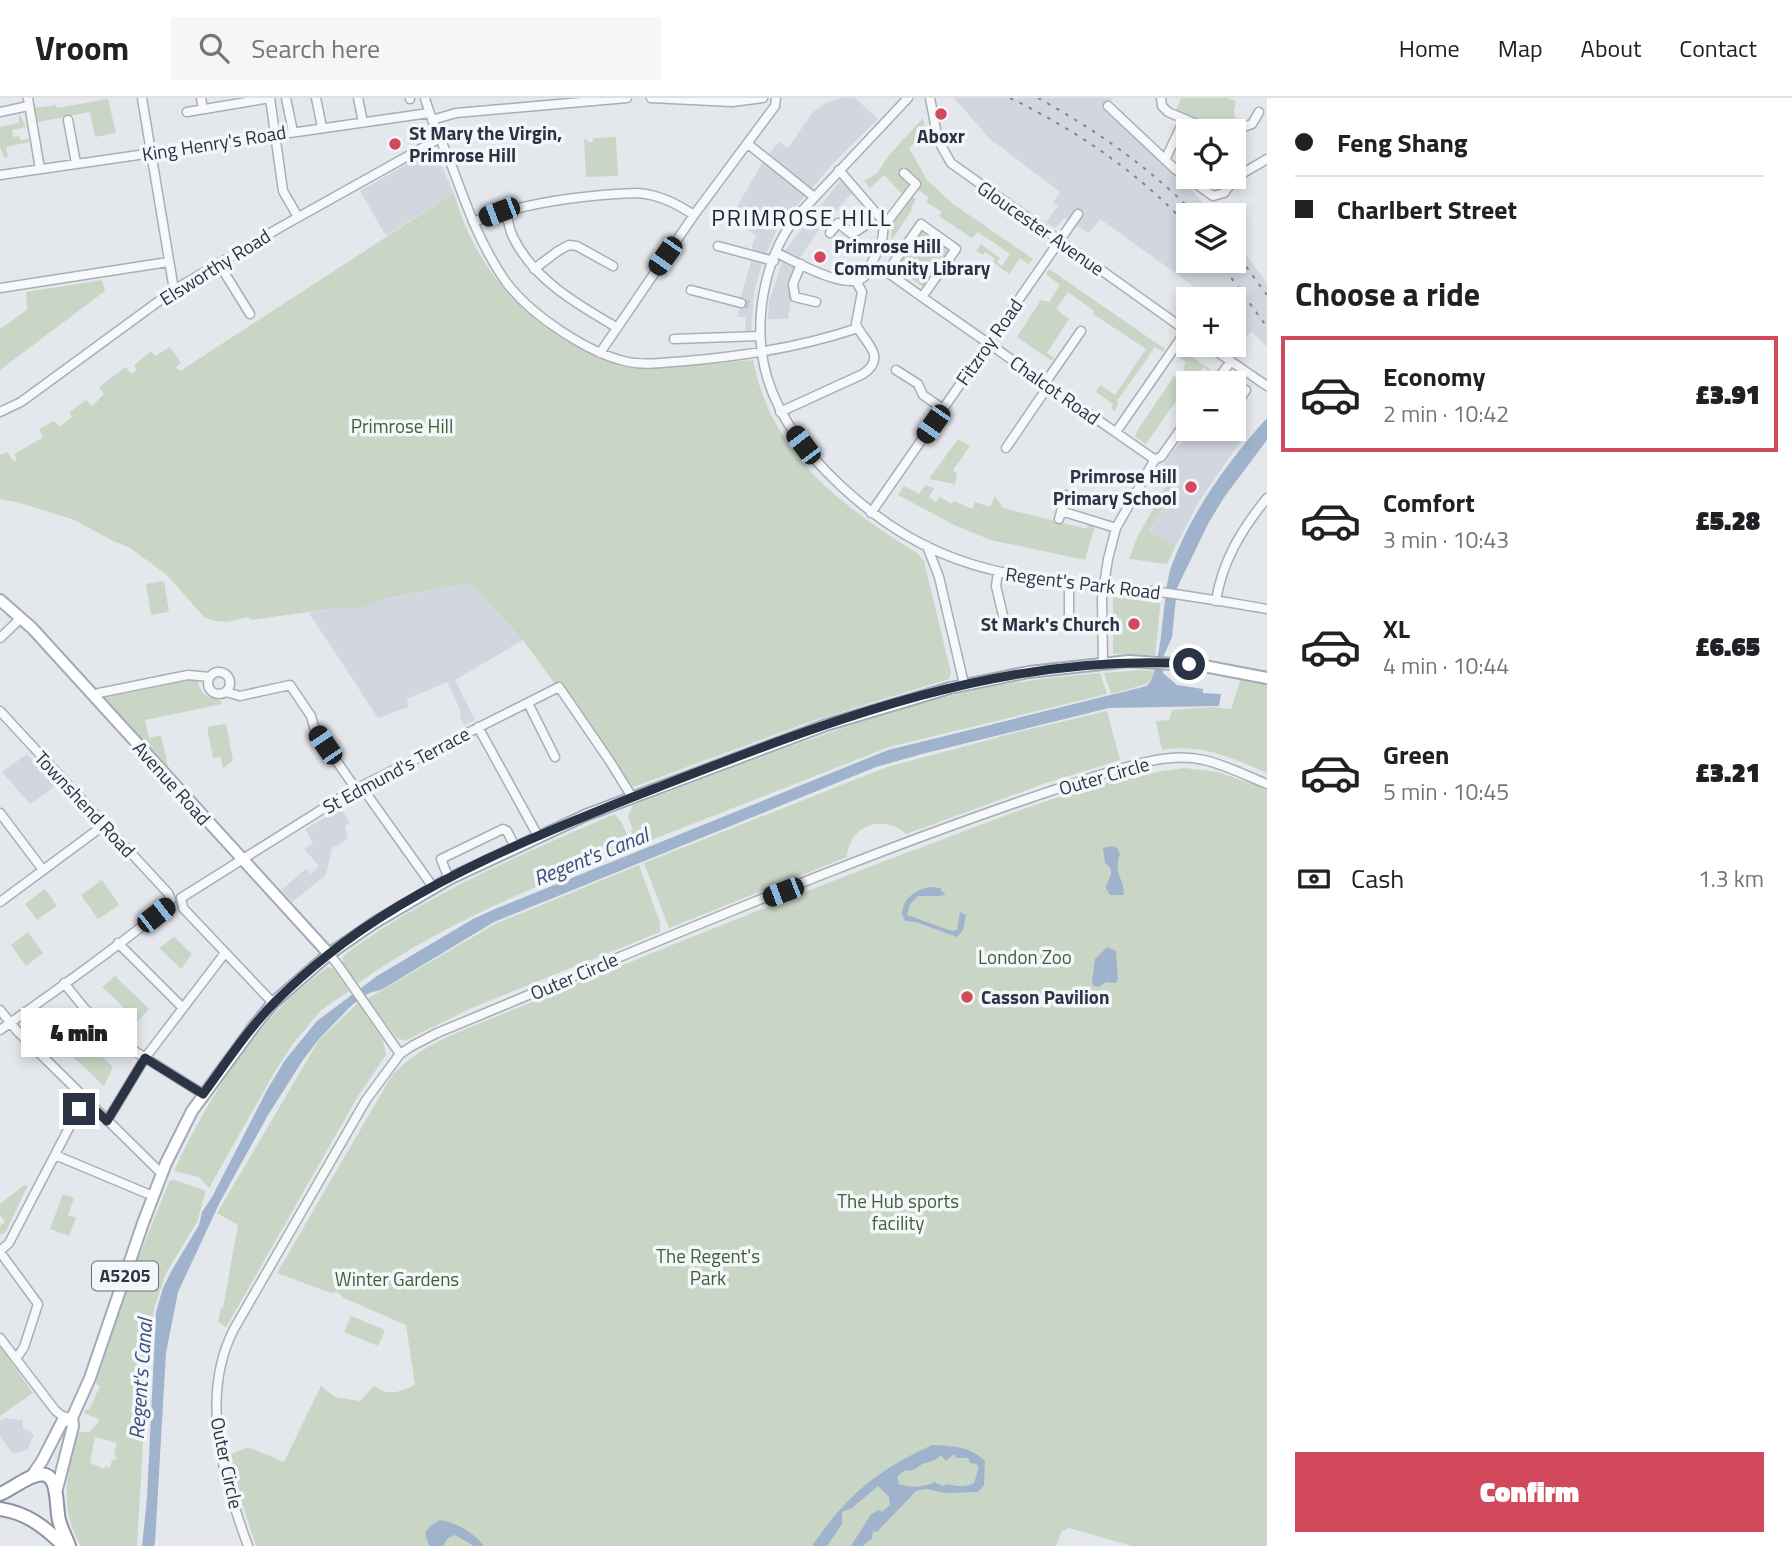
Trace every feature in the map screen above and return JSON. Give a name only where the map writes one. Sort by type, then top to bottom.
[{"type":"highway","points":[[0,1494],[31,1477],[40,1474],[48,1477],[57,1489],[59,1520],[66,1546]]},
{"type":"highway","points":[[16,1486],[11,1501],[19,1513]]},
{"type":"highway","points":[[36,1521],[42,1521],[57,1507]]},
{"type":"highway","points":[[0,1509],[19,1513],[36,1521],[66,1546]]},
{"type":"main road","name":"Avenue Road","points":[[0,600],[22,618],[329,954]]},
{"type":"main road","name":"A5205","points":[[57,1489],[73,1426],[72,1418],[90,1378],[153,1196],[184,1125],[203,1094],[273,1003],[329,954],[374,923],[449,879],[538,836],[632,797],[825,725],[964,684],[1103,663],[1160,662],[1221,668],[1267,678]]},
{"type":"main road","name":"A5205","points":[[31,1477],[62,1422],[72,1418]]},
{"type":"street","points":[[142,98],[174,290]]},
{"type":"street","points":[[201,98],[207,108]]},
{"type":"street","points":[[207,108],[209,98]]},
{"type":"street","points":[[187,112],[270,98],[283,191],[298,217]]},
{"type":"street","points":[[286,98],[293,132]]},
{"type":"street","points":[[316,98],[322,127]]},
{"type":"street","points":[[358,98],[363,122]]},
{"type":"street","points":[[425,98],[473,222],[508,285],[533,311],[600,353],[633,363],[727,358],[761,353],[858,328]]},
{"type":"street","name":"King Henry's Road","points":[[0,175],[322,127],[627,98]]},
{"type":"street","points":[[651,98],[732,102],[763,98]]},
{"type":"street","points":[[600,353],[694,215],[775,106],[776,98]]},
{"type":"street","name":"Regent's Park Road","points":[[908,98],[813,196],[790,225],[775,257],[761,306],[759,336],[769,383],[780,412],[813,456],[871,513],[946,556],[998,572],[1069,584],[1163,592],[1267,609]]},
{"type":"street","name":"Gloucester Avenue","points":[[930,98],[938,140],[948,160],[1176,324]]},
{"type":"street","points":[[1161,98],[1162,106],[1182,119]]},
{"type":"street","points":[[0,112],[28,102],[40,169]]},
{"type":"street","points":[[1108,106],[1176,168]]},
{"type":"street","points":[[1246,126],[1252,124],[1259,112]]},
{"type":"street","points":[[68,120],[76,163]]},
{"type":"street","points":[[1165,160],[1176,137]]},
{"type":"street","name":"Elsworthy Road","points":[[0,411],[21,402],[174,290],[440,138]]},
{"type":"street","points":[[748,144],[813,196]]},
{"type":"street","points":[[1246,170],[1267,159]]},
{"type":"street","points":[[839,170],[878,213],[884,226]]},
{"type":"street","points":[[718,246],[801,264],[845,282],[860,279],[881,249],[884,226],[916,184],[904,173]]},
{"type":"street","points":[[1205,189],[1213,196],[1221,195],[1227,189]]},
{"type":"street","points":[[473,222],[535,202],[638,193],[654,194],[670,200],[694,215]]},
{"type":"street","points":[[505,211],[513,236],[534,269],[572,300],[616,327]]},
{"type":"street","points":[[831,233],[838,223],[852,234],[869,223],[878,213]]},
{"type":"street","name":"Fitzroy Road","points":[[871,513],[1078,214]]},
{"type":"street","name":"Chalcot Road","points":[[922,297],[956,249],[921,224],[887,272],[922,297],[1154,459]]},
{"type":"street","points":[[534,269],[569,245],[577,246],[613,266]]},
{"type":"street","points":[[0,288],[168,262]]},
{"type":"street","points":[[219,264],[250,314]]},
{"type":"street","points":[[801,264],[793,284],[795,296],[816,302]]},
{"type":"street","points":[[780,412],[863,374],[870,368],[874,352],[858,328],[857,314],[862,292],[860,279]]},
{"type":"street","points":[[691,290],[741,303]]},
{"type":"street","points":[[751,304],[761,306]]},
{"type":"street","points":[[1006,448],[1081,331]]},
{"type":"street","points":[[674,339],[759,336]]},
{"type":"street","points":[[1116,432],[1176,347]]},
{"type":"street","points":[[1225,357],[1267,386]]},
{"type":"street","points":[[1224,371],[1231,361]]},
{"type":"street","points":[[896,370],[918,384],[923,396],[943,409]]},
{"type":"street","points":[[1103,663],[1102,587],[1116,528],[1154,459],[1161,457],[1176,436]]},
{"type":"street","points":[[1066,495],[1060,515],[1116,528]]},
{"type":"street","points":[[1216,601],[1221,576],[1235,544],[1267,498]]},
{"type":"street","points":[[927,546],[939,577],[964,684]]},
{"type":"street","points":[[939,577],[941,564],[946,556]]},
{"type":"street","points":[[998,572],[996,586],[1005,624],[1008,626],[1069,623],[1069,584]]},
{"type":"street","points":[[0,638],[22,618]]},
{"type":"street","points":[[94,696],[188,675],[210,677],[220,672],[230,681],[226,692]]},
{"type":"street","points":[[210,677],[208,687],[220,694],[226,692],[240,695],[290,685],[311,716],[315,730],[433,887]]},
{"type":"street","name":"St Edmund's Terrace","points":[[225,953],[182,907],[181,898],[358,787],[559,687],[632,797]]},
{"type":"street","points":[[528,703],[555,757]]},
{"type":"street","name":"Townshend Road","points":[[0,711],[170,897],[169,905],[118,943]]},
{"type":"street","points":[[478,727],[538,836]]},
{"type":"street","name":"Outer Circle","points":[[248,1546],[222,1455],[216,1418],[220,1362],[234,1329],[366,1100],[400,1055],[411,1046],[672,936],[902,845],[1093,777],[1144,763],[1191,758],[1216,763],[1267,784]]},
{"type":"street","points":[[0,813],[43,870]]},
{"type":"street","points":[[0,902],[104,825]]},
{"type":"street","points":[[449,879],[441,859],[503,829],[507,831],[515,847]]},
{"type":"street","points":[[0,1030],[118,943],[183,1008]]},
{"type":"street","points":[[107,1121],[145,1058],[225,953],[273,1003]]},
{"type":"street","name":"Avenue Road","points":[[329,954],[400,1055]]},
{"type":"street","points":[[64,983],[85,1009],[120,1042],[203,1094]]},
{"type":"street","points":[[0,1010],[84,1099],[162,1174]]},
{"type":"street","points":[[16,1359],[24,1347],[38,1304],[0,1251],[9,1243],[84,1099]]},
{"type":"street","points":[[55,1155],[153,1196]]},
{"type":"street","points":[[0,1338],[55,1410],[62,1416],[72,1418]]},
{"type":"shaded area","points":[[840,98],[855,98],[878,119],[837,159],[778,227],[762,264],[754,293],[751,333],[746,333],[745,317],[738,317],[756,235],[730,219],[765,158],[779,142],[788,148],[813,112]]},
{"type":"shaded area","points":[[954,98],[1113,98],[1105,111],[1176,174],[1176,189],[1190,189],[1204,203],[1176,203],[1176,273],[1246,273],[1246,254],[1267,283],[1267,347],[1251,331],[1246,335],[1246,287],[1194,287],[1100,219],[1089,233],[1064,218],[1055,228],[1046,222],[1058,206],[1053,202],[1060,192],[989,138]]},
{"type":"shaded area","points":[[434,149],[454,193],[386,236],[360,191]]},
{"type":"shaded area","points":[[841,180],[852,193],[825,222],[802,254],[791,285],[788,319],[768,319],[769,302],[786,249]]},
{"type":"shaded area","name":"Primrose Hill Primary School","points":[[1181,441],[1241,441],[1200,500],[1176,545],[1149,533],[1177,481],[1160,469]]},
{"type":"shaded area","points":[[470,583],[523,640],[455,680],[475,720],[464,725],[460,709],[447,682],[407,699],[408,707],[378,718],[309,613]]},
{"type":"shaded area","points":[[27,754],[56,786],[30,804],[2,772]]},
{"type":"shaded area","points":[[341,809],[350,823],[345,826],[348,839],[332,848],[326,875],[292,902],[281,890],[306,869],[311,874],[319,866],[304,849],[313,843],[305,829]]},
{"type":"shaded area","points":[[5,1418],[23,1420],[23,1429],[34,1435],[27,1450],[13,1454],[0,1436],[0,1421]]},
{"type":"green space","points":[[1181,98],[1226,98],[1236,101],[1235,119],[1198,119],[1176,111]]},
{"type":"green space","points":[[108,99],[116,133],[95,137],[90,112],[33,123],[34,108],[56,105],[57,108]]},
{"type":"green space","points":[[19,113],[26,127],[12,130],[13,137],[19,136],[21,140],[28,139],[29,142],[6,147],[8,157],[4,158],[0,146],[0,127],[19,123]]},
{"type":"green space","points":[[923,118],[926,132],[909,148],[927,180],[953,204],[1033,259],[1028,264],[1020,258],[1009,274],[985,252],[983,255],[976,251],[981,244],[1000,258],[997,262],[1002,266],[1010,254],[978,232],[972,238],[939,216],[942,212],[926,202],[929,198],[916,188],[911,195],[916,199],[912,210],[891,241],[893,211],[904,196],[884,175],[870,188],[864,181],[877,173],[890,154]]},
{"type":"green space","points":[[616,137],[618,176],[586,177],[584,139],[592,142],[594,138]]},
{"type":"green space","name":"Primrose Hill","points":[[454,193],[474,244],[504,289],[544,326],[566,341],[612,363],[633,368],[753,360],[762,393],[776,423],[813,474],[836,496],[917,553],[924,561],[951,673],[949,679],[812,721],[633,787],[560,682],[555,684],[523,640],[470,583],[382,599],[358,609],[337,608],[251,620],[248,617],[227,622],[215,621],[204,617],[167,575],[130,548],[75,520],[0,499],[0,455],[8,452],[12,460],[16,461],[15,454],[43,437],[39,429],[54,421],[60,427],[72,417],[70,412],[86,400],[92,406],[104,394],[99,387],[126,367],[131,374],[137,370],[134,365],[151,351],[155,356],[170,347],[181,363],[176,367],[180,371]]},
{"type":"green space","points":[[921,228],[952,250],[925,288],[894,267]]},
{"type":"green space","points":[[1049,269],[1165,349],[1163,352],[1155,347],[1117,401],[1115,411],[1111,408],[1113,404],[1096,392],[1100,385],[1115,395],[1146,349],[1093,314],[1094,311],[1068,292],[1056,309],[1069,319],[1047,353],[1054,358],[1052,361],[1017,337],[1041,300],[1049,302],[1060,285],[1046,274]]},
{"type":"green space","points":[[102,280],[105,291],[0,370],[0,329],[27,310],[26,292]]},
{"type":"green space","points":[[1178,357],[1192,357],[1210,369],[1208,371],[1203,367],[1200,371],[1184,371],[1186,362]]},
{"type":"green space","points":[[1174,376],[1176,401],[1146,444],[1135,437],[1137,431]]},
{"type":"green space","points":[[958,439],[970,446],[953,470],[957,474],[955,484],[929,479]]},
{"type":"green space","points":[[1171,476],[1177,482],[1149,532],[1176,545],[1167,564],[1129,559],[1137,538]]},
{"type":"green space","points":[[925,485],[934,488],[929,497],[936,502],[940,497],[952,504],[954,501],[972,509],[975,502],[990,507],[995,496],[1003,508],[1083,528],[1087,528],[1089,523],[1095,525],[1085,560],[991,540],[956,526],[898,495],[904,486],[919,494]]},
{"type":"green space","points":[[164,581],[169,612],[151,615],[146,584]]},
{"type":"green space","points":[[1113,597],[1161,599],[1155,655],[1113,654]]},
{"type":"green space","points":[[1155,671],[1147,684],[1111,694],[1104,673]]},
{"type":"green space","points":[[1100,673],[1107,694],[889,747],[636,846],[628,816],[633,805],[753,760],[834,731],[957,694],[1028,681]]},
{"type":"green space","points":[[197,679],[204,694],[220,700],[222,704],[145,720],[149,738],[161,735],[168,767],[104,698]]},
{"type":"green space","points":[[1241,679],[1267,684],[1267,773],[1229,757],[1203,750],[1162,750],[1156,721],[1169,720],[1172,710],[1212,707],[1231,709]]},
{"type":"green space","points":[[1107,711],[1120,760],[1046,783],[906,834],[888,824],[869,826],[854,837],[847,857],[669,928],[644,863],[887,767]]},
{"type":"green space","points":[[226,724],[233,761],[223,768],[221,757],[213,758],[207,727]]},
{"type":"green space","name":"The Regent's Park","points":[[1185,768],[1218,772],[1267,789],[1267,1546],[1132,1546],[1069,1528],[1062,1531],[1056,1546],[256,1546],[230,1455],[248,1447],[284,1462],[321,1386],[335,1397],[360,1401],[374,1386],[390,1392],[415,1385],[406,1325],[344,1298],[337,1292],[331,1293],[277,1273],[391,1077],[402,1066],[441,1040],[471,1027],[893,858],[1089,788]]},
{"type":"green space","points":[[615,814],[632,847],[456,924],[357,984],[343,963],[343,956],[374,934],[440,895],[509,860]]},
{"type":"green space","points":[[639,865],[660,923],[660,932],[474,1007],[404,1041],[396,1037],[367,999],[495,924]]},
{"type":"green space","points":[[102,880],[119,905],[98,919],[81,895]]},
{"type":"green space","points":[[45,889],[57,906],[37,920],[25,904]]},
{"type":"green space","points":[[28,932],[43,953],[26,966],[11,945]]},
{"type":"green space","points":[[174,937],[192,954],[181,969],[159,948]]},
{"type":"green space","points":[[328,967],[333,968],[349,991],[321,1010],[292,1045],[209,1188],[199,1177],[174,1171],[207,1106],[248,1046],[285,1003]]},
{"type":"green space","points":[[115,976],[149,1009],[138,1021],[102,987]]},
{"type":"green space","points":[[358,1003],[383,1040],[386,1055],[358,1096],[225,1327],[218,1322],[238,1225],[217,1213],[319,1040]]},
{"type":"green space","points":[[79,1036],[113,1067],[104,1086],[70,1054],[74,1050],[69,1046]]},
{"type":"green space","points":[[170,1180],[206,1191],[197,1222],[166,1273],[154,1309],[147,1377],[137,1546],[81,1546],[69,1518],[68,1476],[78,1432],[89,1432],[98,1423],[99,1419],[84,1413],[86,1409],[89,1410],[100,1386],[96,1384],[127,1286]],"holes":[[[95,1437],[117,1443],[114,1453],[117,1459],[112,1460],[110,1468],[105,1466],[104,1469],[90,1463]]]},
{"type":"green space","points":[[28,1185],[5,1233],[0,1234],[0,1226],[5,1222],[0,1215],[0,1204]]},
{"type":"green space","points":[[63,1194],[74,1198],[68,1215],[76,1218],[69,1236],[50,1229]]},
{"type":"green space","points":[[351,1316],[385,1330],[378,1346],[344,1332]]},
{"type":"green space","points":[[0,1347],[33,1393],[0,1416]]},
{"type":"water","points":[[1267,418],[1267,440],[1209,522],[1177,588],[1172,637],[1164,655],[1163,673],[1177,685],[1203,689],[1203,693],[1221,694],[1219,706],[1109,708],[876,767],[494,922],[352,1005],[319,1039],[268,1115],[220,1202],[178,1292],[166,1353],[155,1543],[154,1546],[142,1546],[147,1498],[156,1312],[163,1288],[199,1225],[202,1212],[267,1090],[285,1060],[317,1021],[377,976],[473,919],[888,750],[1147,686],[1156,665],[1168,579],[1179,547],[1212,488]]},
{"type":"water","points":[[1103,848],[1117,848],[1120,854],[1118,872],[1124,895],[1110,895],[1106,888],[1111,872],[1105,863]]},
{"type":"water","points":[[929,887],[941,888],[946,894],[918,896],[910,904],[907,915],[952,931],[957,930],[960,912],[966,915],[963,930],[957,937],[916,922],[905,921],[902,914],[907,899]]},
{"type":"water","points":[[1107,947],[1116,951],[1118,979],[1116,983],[1106,982],[1099,987],[1094,986],[1092,982],[1095,959]]},
{"type":"water","points":[[932,1445],[967,1450],[985,1461],[984,1485],[978,1492],[945,1493],[927,1489],[916,1491],[877,1532],[873,1531],[872,1538],[863,1546],[851,1546],[871,1514],[879,1510],[882,1512],[890,1505],[889,1497],[878,1486],[852,1508],[842,1512],[842,1524],[827,1546],[812,1546],[838,1512],[864,1486]],"holes":[[[954,1454],[956,1458],[968,1458],[970,1463],[979,1467],[974,1483],[967,1486],[943,1486],[934,1482],[917,1486],[899,1484],[897,1477],[905,1470],[910,1471],[941,1455],[946,1461]]]},
{"type":"water","points":[[440,1520],[464,1529],[484,1546],[474,1546],[455,1535],[448,1538],[443,1546],[429,1546],[425,1533]]},
{"type":"tunnel","points":[[741,303],[751,305]]},
{"type":"railway","points":[[1010,98],[1082,138],[1127,170],[1176,213]]},
{"type":"railway","points":[[1038,98],[1122,151],[1183,203]]},
{"type":"railway","points":[[1246,266],[1267,295]]},
{"type":"railway","points":[[1228,273],[1267,327]]},
{"type":"place","name":"Aboxr","points":[[941,114]]},
{"type":"place","name":"St Mary the Virgin, Primrose Hill","points":[[395,144]]},
{"type":"place","name":"Primrose Hill Community Library","points":[[820,257]]},
{"type":"place","name":"Primrose Hill Primary School","points":[[1191,487]]},
{"type":"place","name":"St Mark's Church","points":[[1134,624]]},
{"type":"place","name":"Casson Pavilion","points":[[967,997]]},
{"type":"district","name":"PRIMROSE HILL","points":[[802,218]]},
{"type":"route","points":[[79,1109],[84,1099],[107,1121],[145,1058],[203,1094],[273,1003],[337,948],[433,887],[599,809],[825,725],[964,684],[1103,663],[1189,664]]},
{"type":"water label","name":"Regent's Canal","points":[[591,857]]},
{"type":"water label","name":"Regent's Canal","points":[[141,1379]]},
{"type":"park label","name":"London Zoo","points":[[1025,957]]},
{"type":"park label","name":"The Hub sports facility","points":[[898,1212]]},
{"type":"park label","name":"Winter Gardens","points":[[397,1279]]}]
